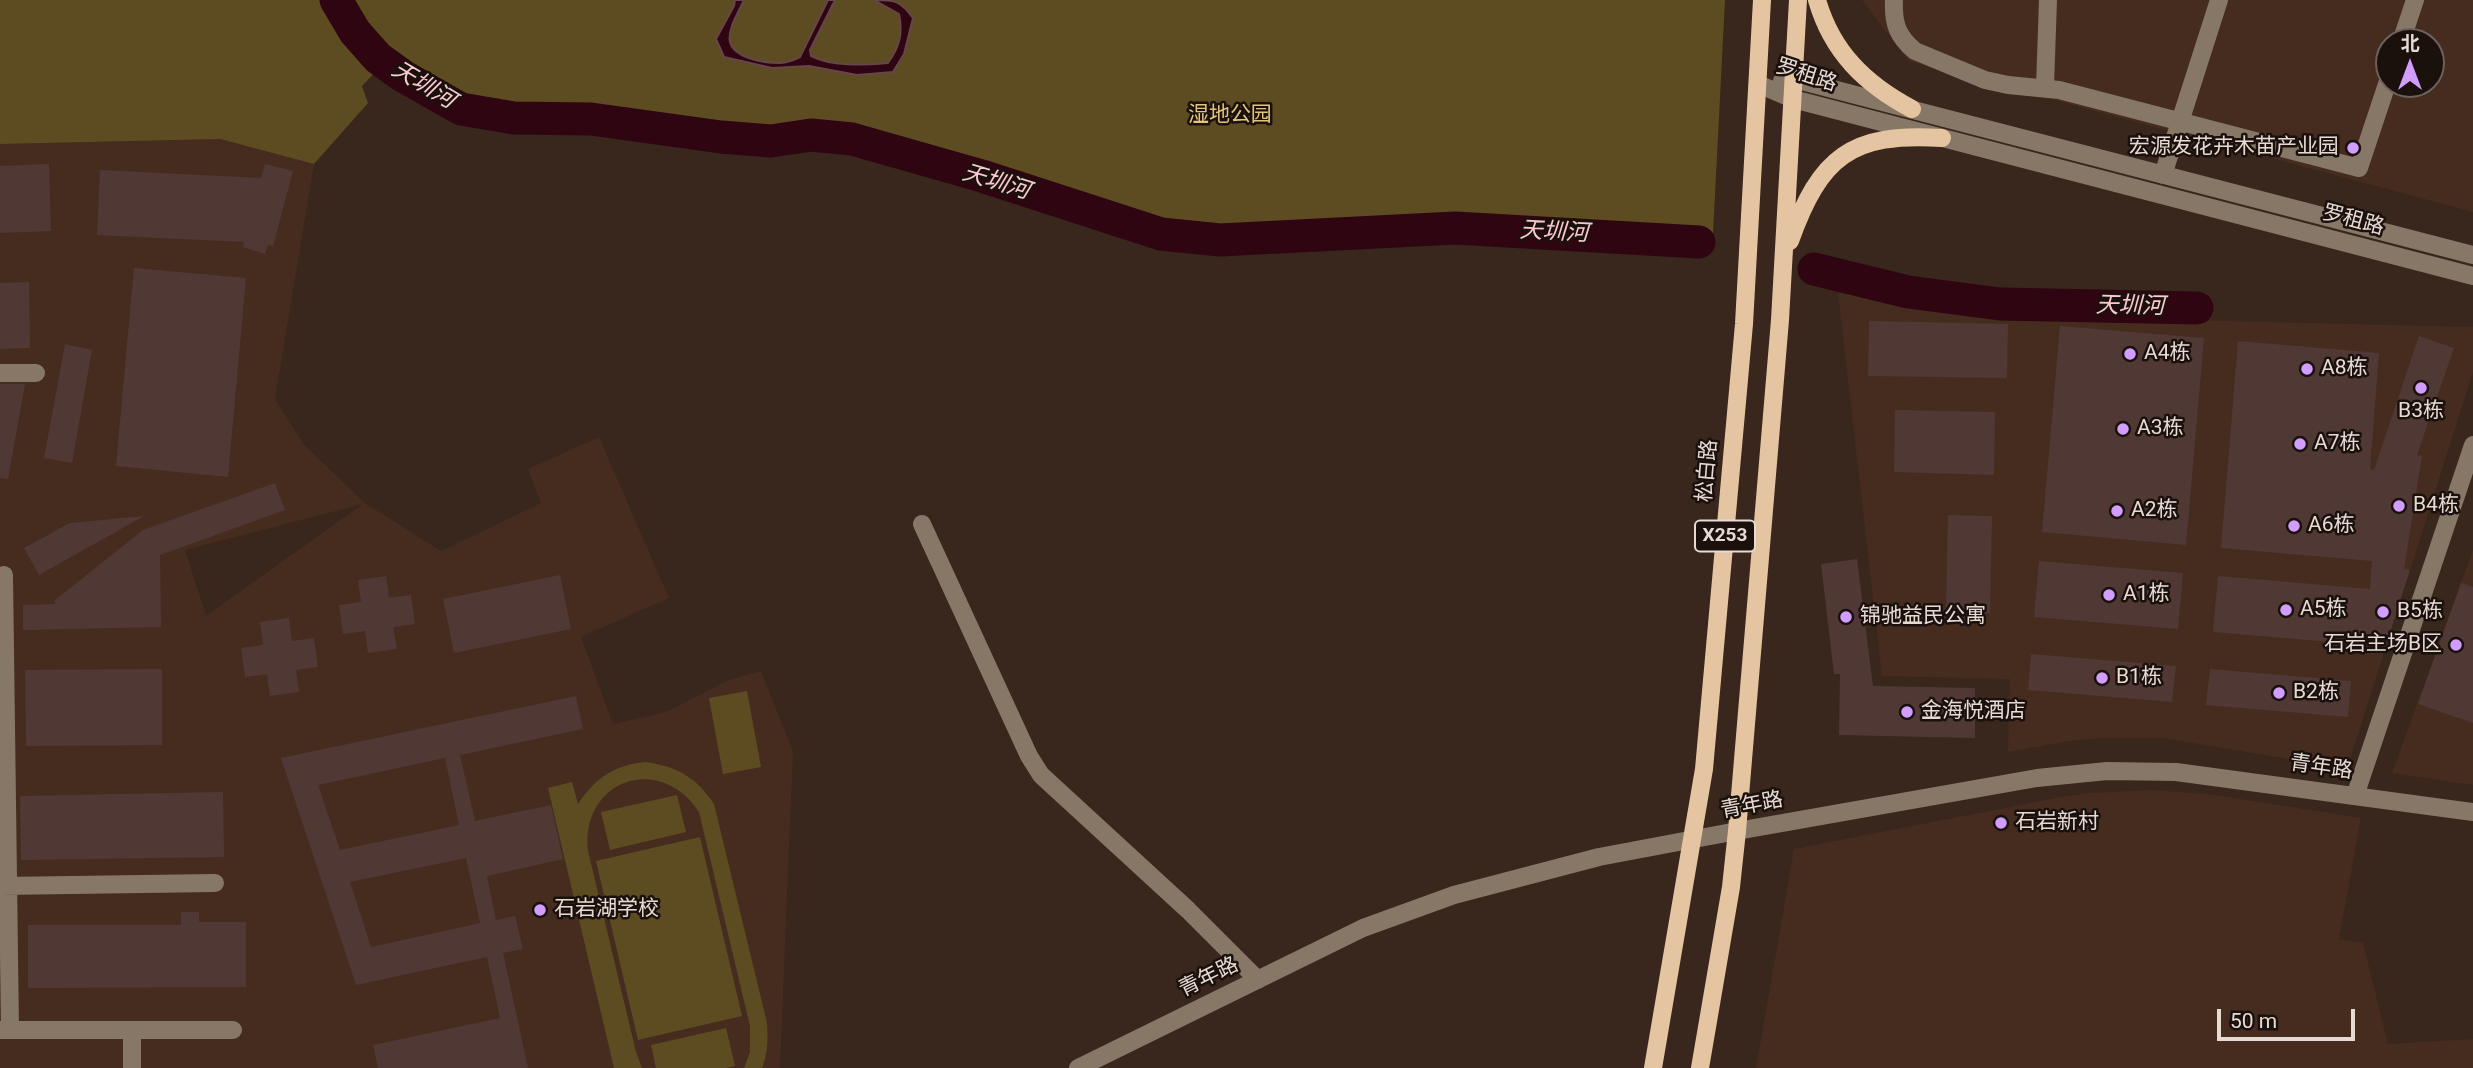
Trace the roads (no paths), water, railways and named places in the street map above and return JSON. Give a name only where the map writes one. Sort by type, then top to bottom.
[{"type":"main road","name":"松白路","points":[[1653,1068],[1704,769],[1744,324],[1762,0]]},
{"type":"main road","name":"X253","points":[[1700,1068],[1731,887],[1737,831],[1764,529],[1798,0]]},
{"type":"main road","points":[[1816,0],[1828,32],[1838,49],[1879,89],[1912,109]]},
{"type":"main road","points":[[1783,265],[1803,208],[1830,164],[1861,146],[1881,140],[1920,136],[1942,138]]},
{"type":"street","points":[[1894,0],[1895,26],[1899,35],[1915,51],[1985,80],[2008,85],[2045,87],[2359,168],[2382,98]]},
{"type":"street","points":[[2045,87],[2048,0]]},
{"type":"street","points":[[2162,175],[2219,0]]},
{"type":"street","points":[[2406,28],[2415,0]]},
{"type":"street","name":"罗租路","points":[[1758,84],[1794,79],[2473,255]]},
{"type":"street","name":"罗租路","points":[[1758,84],[1793,99],[2473,276]]},
{"type":"street","points":[[0,373],[36,373]]},
{"type":"street","points":[[2355,796],[2473,444]]},
{"type":"street","points":[[922,524],[1029,756],[1041,775],[1188,909],[1258,980]]},
{"type":"street","points":[[4,575],[5,1030],[233,1030]]},
{"type":"street","name":"青年路","points":[[1078,1068],[1363,928],[1454,895],[1599,857],[1737,831],[2037,778],[2107,771],[2176,772],[2473,813]]},
{"type":"street","points":[[4,886],[215,883]]},
{"type":"street","points":[[132,1030],[132,1068]]},
{"type":"waterway","name":"天圳河","points":[[336,0],[355,32],[378,58],[403,76],[461,109],[514,118],[591,119],[771,141],[811,135],[852,139],[982,176],[1161,234],[1220,240],[1455,228],[1699,242]]},
{"type":"waterway","name":"天圳河","points":[[1814,269],[1908,292],[2000,304],[2197,308]]},
{"type":"place","name":"宏源发花卉木苗产业园","points":[[2353,148]]},
{"type":"place","name":"A4栋","points":[[2130,354]]},
{"type":"place","name":"A8栋","points":[[2307,369]]},
{"type":"place","name":"B3栋","points":[[2421,388]]},
{"type":"place","name":"A3栋","points":[[2123,429]]},
{"type":"place","name":"A7栋","points":[[2300,444]]},
{"type":"place","name":"B4栋","points":[[2399,506]]},
{"type":"place","name":"A2栋","points":[[2117,511]]},
{"type":"place","name":"A6栋","points":[[2294,526]]},
{"type":"place","name":"A1栋","points":[[2109,595]]},
{"type":"place","name":"A5栋","points":[[2286,610]]},
{"type":"place","name":"B5栋","points":[[2383,612]]},
{"type":"place","name":"锦驰益民公寓","points":[[1846,617]]},
{"type":"place","name":"石岩主场B区","points":[[2456,645]]},
{"type":"place","name":"B1栋","points":[[2102,678]]},
{"type":"place","name":"B2栋","points":[[2279,693]]},
{"type":"place","name":"金海悦酒店","points":[[1907,712]]},
{"type":"place","name":"石岩新村","points":[[2001,823]]},
{"type":"place","name":"石岩湖学校","points":[[540,910]]},
{"type":"park label","name":"湿地公园","points":[[1230,116]]}]
